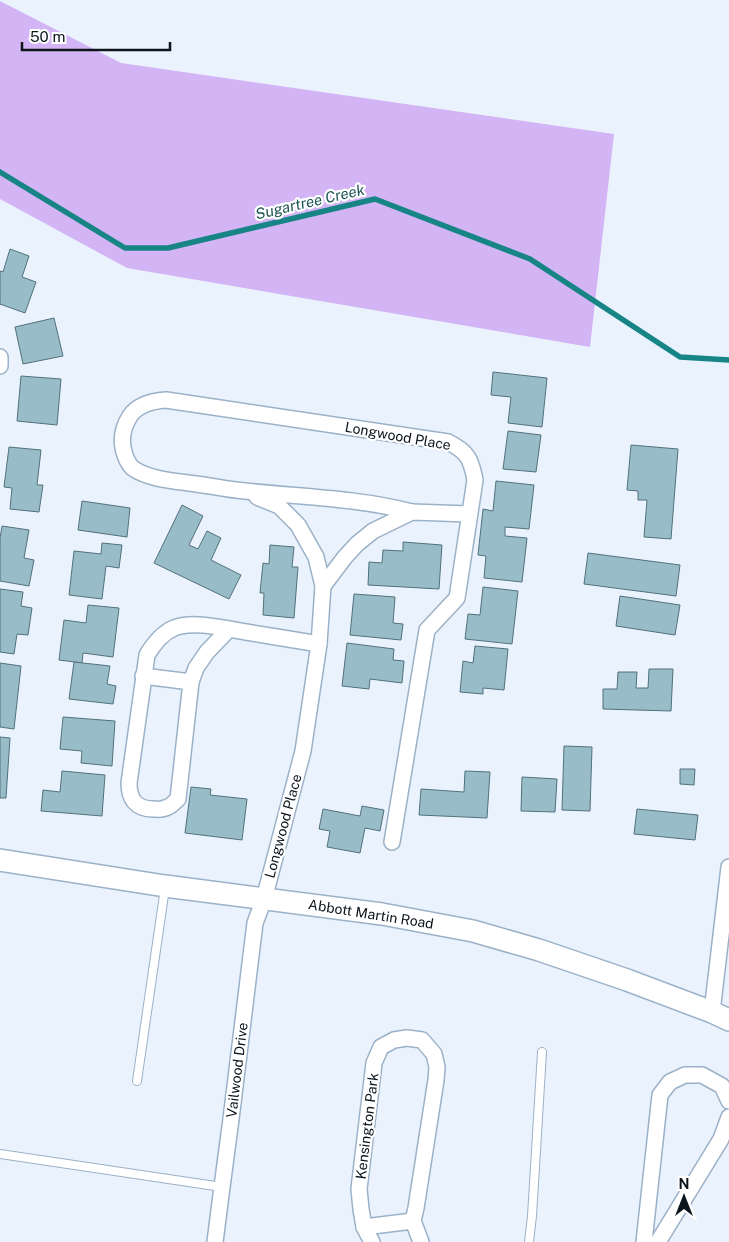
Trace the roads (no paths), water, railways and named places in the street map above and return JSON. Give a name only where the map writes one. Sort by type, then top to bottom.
[{"type":"main road","name":"Abbott Martin Road","points":[[0,860],[165,886],[382,914],[473,931],[548,953],[627,980],[721,1016]]},
{"type":"street","points":[[0,357],[0,366]]},
{"type":"street","name":"Longwood Place","points":[[392,842],[427,630],[456,598],[475,480],[472,465],[462,449],[448,442],[166,400],[154,401],[135,410],[125,425],[122,435],[122,445],[131,468],[160,478],[244,491],[313,497],[391,507],[412,512],[469,514]]},
{"type":"street","name":"Longwood Place","points":[[244,491],[280,506],[298,525],[316,557],[323,586],[319,644],[303,751],[264,899]]},
{"type":"street","points":[[323,586],[357,544],[373,531],[412,512]]},
{"type":"street","points":[[229,629],[207,652],[196,668],[191,682],[178,798],[172,805],[164,809],[140,807],[133,801],[129,793],[129,783],[147,655],[153,645],[174,628],[204,625],[229,629],[319,644]]},
{"type":"street","points":[[144,676],[191,682]]},
{"type":"street","points":[[721,1016],[729,867]]},
{"type":"street","name":"Vailwood Drive","points":[[215,1242],[255,923],[264,899]]},
{"type":"street","name":"Kensington Park","points":[[372,1242],[364,1227],[359,1189],[374,1063],[381,1047],[394,1040],[407,1038],[422,1040],[434,1054],[437,1067],[413,1220],[420,1242]]},
{"type":"street","points":[[644,1242],[660,1095],[670,1082],[685,1075],[702,1075],[722,1086],[729,1101]]},
{"type":"street","points":[[658,1242],[721,1139],[729,1117]]},
{"type":"street","points":[[364,1227],[413,1220]]},
{"type":"lane","points":[[137,1081],[165,886]]},
{"type":"lane","points":[[529,1242],[542,1052]]},
{"type":"lane","points":[[0,1154],[222,1187]]},
{"type":"waterway","name":"Sugartree Creek","points":[[0,172],[125,248],[168,248],[375,199],[530,259],[680,357],[729,360]]}]
